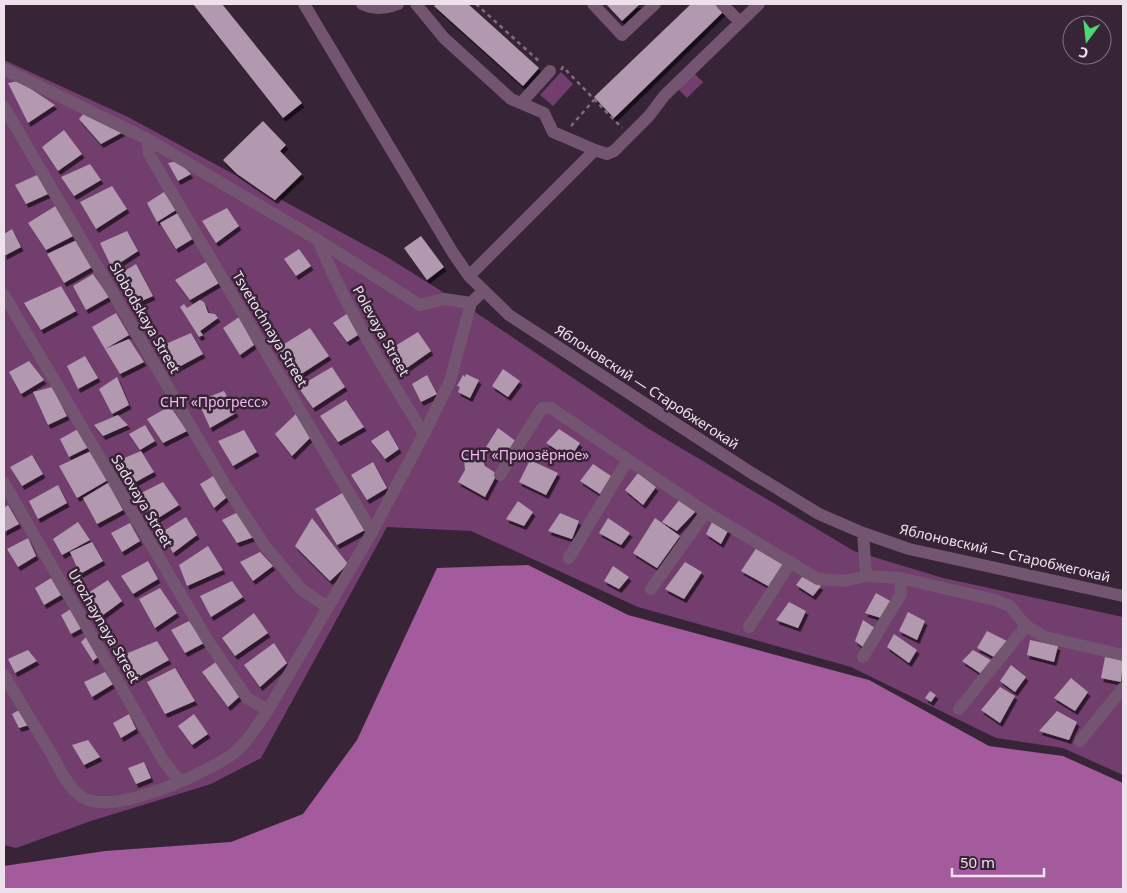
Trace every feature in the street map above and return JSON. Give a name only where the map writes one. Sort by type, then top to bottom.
[{"type":"street","name":"Яблоновский — Старобжегокай","points":[[304,4],[469,276],[517,321],[750,472],[819,514],[863,533],[909,549],[1123,596]]},
{"type":"street","points":[[362,4],[381,9],[398,4]]},
{"type":"street","points":[[416,4],[444,38],[512,99],[544,113],[550,128],[562,136],[607,154],[614,150],[649,116],[664,96],[759,4]]},
{"type":"street","points":[[593,4],[622,34],[654,4]]},
{"type":"street","points":[[722,4],[740,22]]},
{"type":"street","points":[[4,69],[147,139],[318,240],[420,304],[444,299],[471,303]]},
{"type":"street","points":[[521,103],[550,71]]},
{"type":"street","name":"Slobodskaya Street","points":[[4,107],[228,488],[265,546],[301,589],[326,607]]},
{"type":"street","name":"Tsvetochnaya Street","points":[[147,139],[149,154],[372,532]]},
{"type":"street","points":[[469,276],[595,150]]},
{"type":"street","name":"Polevaya Street","points":[[318,240],[331,272],[376,355],[424,434]]},
{"type":"street","points":[[4,675],[65,777],[79,795],[93,803],[130,800],[180,782],[231,755],[250,737],[268,710],[326,607],[372,532],[450,381],[471,303],[483,291]]},
{"type":"street","name":"Sadovaya Street","points":[[4,295],[210,644],[247,698],[268,710]]},
{"type":"street","points":[[500,475],[542,408],[550,408],[706,512],[818,579],[844,581],[866,576],[900,578],[995,600],[1010,606],[1026,626],[1045,637],[1123,655]]},
{"type":"street","points":[[569,558],[627,461]]},
{"type":"street","name":"Urozhaynaya Street","points":[[4,483],[163,760],[180,782]]},
{"type":"street","points":[[651,588],[706,512]]},
{"type":"street","points":[[863,533],[866,576]]},
{"type":"street","points":[[749,627],[791,562]]},
{"type":"street","points":[[863,657],[901,594],[900,578]]},
{"type":"street","points":[[959,710],[1026,626]]},
{"type":"street","points":[[1080,741],[1123,688]]},
{"type":"path","points":[[562,136],[595,100]]},
{"type":"green space","name":"СНТ «Прогресс»","points":[[4,60],[128,117],[387,257],[478,314],[649,429],[854,551],[943,578],[1123,617],[1123,775],[1063,748],[996,738],[851,667],[638,607],[471,531],[387,527],[261,758],[211,784],[91,821],[16,848],[4,845]]},
{"type":"green space","points":[[561,72],[573,84],[553,106],[540,95]]},
{"type":"green space","points":[[693,72],[703,82],[687,98],[677,88]]},
{"type":"shaded area","points":[[528,565],[628,615],[869,680],[989,746],[1063,756],[1123,783],[1123,889],[4,889],[4,866],[105,851],[231,842],[303,814],[357,740],[437,568]]},
{"type":"building","points":[[193,4],[222,4],[302,103],[283,118]]},
{"type":"building","points":[[437,4],[468,4],[539,68],[523,86],[434,6]]},
{"type":"building","points":[[606,4],[640,4],[622,21]]},
{"type":"building","points":[[691,4],[715,4],[723,12],[614,118],[594,97]]},
{"type":"building","points":[[19,81],[55,105],[28,123],[8,83]]},
{"type":"building","points":[[85,112],[123,132],[101,144],[79,119]]},
{"type":"building","points":[[263,121],[286,145],[280,151],[302,174],[275,200],[237,174],[223,160]]},
{"type":"building","points":[[64,130],[82,154],[58,171],[42,147]]},
{"type":"building","points":[[178,161],[191,174],[178,181],[168,163]]},
{"type":"building","points":[[90,164],[101,180],[74,196],[61,177]]},
{"type":"building","points":[[37,175],[48,194],[26,204],[15,185]]},
{"type":"building","points":[[112,186],[127,209],[96,229],[80,202]]},
{"type":"building","points":[[164,192],[176,210],[157,222],[147,203]]},
{"type":"building","points":[[57,205],[75,235],[46,250],[28,223]]},
{"type":"building","points":[[227,208],[239,226],[216,243],[202,221]]},
{"type":"building","points":[[178,213],[194,238],[176,249],[160,223]]},
{"type":"building","points":[[12,229],[21,247],[4,256],[4,234]]},
{"type":"building","points":[[127,231],[138,251],[112,268],[100,243]]},
{"type":"building","points":[[421,236],[444,267],[427,280],[404,248]]},
{"type":"building","points":[[77,240],[92,267],[64,283],[47,254]]},
{"type":"building","points":[[299,249],[311,266],[296,276],[284,259]]},
{"type":"building","points":[[206,262],[219,283],[190,300],[175,280]]},
{"type":"building","points":[[136,264],[153,296],[137,303],[118,275]]},
{"type":"building","points":[[93,274],[109,297],[86,310],[73,286]]},
{"type":"building","points":[[61,286],[76,311],[41,330],[24,303]]},
{"type":"building","points":[[200,300],[204,302],[208,313],[215,314],[218,318],[200,331],[203,335],[199,337],[180,307],[184,304],[187,308]]},
{"type":"building","points":[[116,313],[129,335],[105,349],[92,327]]},
{"type":"building","points":[[348,313],[361,333],[347,342],[333,323]]},
{"type":"building","points":[[239,317],[254,345],[240,355],[223,328]]},
{"type":"building","points":[[310,328],[329,356],[295,378],[276,349]]},
{"type":"building","points":[[418,332],[431,351],[401,372],[387,351]]},
{"type":"building","points":[[191,333],[203,354],[175,369],[161,346]]},
{"type":"building","points":[[129,339],[144,362],[120,374],[105,349]]},
{"type":"building","points":[[85,356],[98,378],[78,389],[67,366]]},
{"type":"building","points":[[29,361],[44,380],[21,394],[9,372]]},
{"type":"building","points":[[332,367],[345,387],[313,408],[298,387]]},
{"type":"building","points":[[503,369],[520,381],[508,397],[492,386]]},
{"type":"building","points":[[466,374],[479,380],[470,398],[458,392],[460,387],[457,386],[463,375],[465,377]]},
{"type":"building","points":[[427,375],[437,394],[421,402],[412,384]]},
{"type":"building","points":[[117,377],[129,405],[112,414],[99,389]]},
{"type":"building","points":[[52,387],[67,416],[48,425],[33,392]]},
{"type":"building","points":[[224,391],[236,413],[210,428],[198,401]]},
{"type":"building","points":[[346,400],[364,427],[338,442],[320,416]]},
{"type":"building","points":[[170,406],[187,431],[163,443],[147,419]]},
{"type":"building","points":[[296,414],[310,438],[292,456],[275,434]]},
{"type":"building","points":[[118,415],[128,425],[103,436],[94,425]]},
{"type":"building","points":[[145,425],[155,441],[140,450],[129,434]]},
{"type":"building","points":[[498,428],[517,442],[505,460],[486,447]]},
{"type":"building","points":[[78,429],[89,447],[69,457],[60,439]]},
{"type":"building","points":[[559,429],[580,443],[570,458],[546,443]]},
{"type":"building","points":[[244,430],[257,452],[233,466],[218,441]]},
{"type":"building","points":[[388,430],[399,449],[385,459],[371,441]]},
{"type":"building","points":[[91,451],[108,480],[77,498],[59,466]]},
{"type":"building","points":[[141,451],[154,472],[134,483],[122,459]]},
{"type":"building","points":[[32,455],[43,474],[22,486],[10,467]]},
{"type":"building","points":[[481,455],[485,466],[497,474],[485,497],[458,482],[465,470],[464,459]]},
{"type":"building","points":[[530,460],[558,473],[546,495],[519,482]]},
{"type":"building","points":[[373,462],[387,488],[367,500],[351,475]]},
{"type":"building","points":[[593,464],[611,476],[600,494],[580,481]]},
{"type":"building","points":[[638,473],[656,487],[643,505],[625,490]]},
{"type":"building","points":[[215,475],[227,497],[214,508],[200,484]]},
{"type":"building","points":[[163,482],[179,505],[155,520],[139,494]]},
{"type":"building","points":[[108,483],[123,510],[97,524],[83,498]]},
{"type":"building","points":[[58,485],[67,503],[38,519],[29,501]]},
{"type":"building","points":[[344,492],[365,530],[337,545],[315,509]]},
{"type":"building","points":[[680,499],[696,511],[677,531],[662,522]]},
{"type":"building","points":[[518,501],[533,512],[524,526],[506,519]]},
{"type":"building","points":[[8,505],[19,524],[4,532],[4,508]]},
{"type":"building","points":[[238,512],[254,537],[237,543],[222,520]]},
{"type":"building","points":[[560,513],[579,521],[572,539],[548,531]]},
{"type":"building","points":[[186,517],[197,535],[173,553],[162,532]]},
{"type":"building","points":[[312,518],[348,564],[330,581],[295,546]]},
{"type":"building","points":[[608,518],[630,533],[621,545],[599,533]]},
{"type":"building","points":[[655,518],[680,536],[657,568],[633,553]]},
{"type":"building","points":[[713,520],[729,529],[721,544],[706,534]]},
{"type":"building","points":[[78,522],[90,540],[62,555],[53,539]]},
{"type":"building","points":[[130,523],[140,541],[122,552],[111,533]]},
{"type":"building","points":[[28,538],[36,556],[18,567],[7,549]]},
{"type":"building","points":[[92,542],[103,561],[80,574],[70,552]]},
{"type":"building","points":[[208,546],[223,570],[187,586],[179,565]]},
{"type":"building","points":[[757,547],[785,563],[770,587],[741,571]]},
{"type":"building","points":[[260,552],[273,566],[253,581],[240,562]]},
{"type":"building","points":[[148,561],[158,579],[133,594],[121,576]]},
{"type":"building","points":[[685,562],[702,572],[684,599],[665,589]]},
{"type":"building","points":[[613,566],[629,577],[619,589],[604,581]]},
{"type":"building","points":[[802,577],[821,586],[813,596],[796,585]]},
{"type":"building","points":[[51,578],[61,595],[44,605],[35,588]]},
{"type":"building","points":[[108,580],[122,601],[99,618],[85,595]]},
{"type":"building","points":[[232,581],[243,597],[211,617],[200,596]]},
{"type":"building","points":[[160,588],[177,613],[155,628],[139,599]]},
{"type":"building","points":[[876,593],[892,602],[881,618],[865,613]]},
{"type":"building","points":[[789,602],[806,611],[798,628],[776,620]]},
{"type":"building","points":[[71,609],[82,628],[71,634],[61,615]]},
{"type":"building","points":[[908,612],[925,621],[917,640],[899,631]]},
{"type":"building","points":[[254,613],[268,633],[235,656],[222,638]]},
{"type":"building","points":[[863,620],[875,628],[863,647],[855,641]]},
{"type":"building","points":[[189,621],[204,643],[185,653],[171,630]]},
{"type":"building","points":[[987,631],[1009,642],[996,658],[977,648]]},
{"type":"building","points":[[894,634],[917,650],[909,663],[887,647]]},
{"type":"building","points":[[88,635],[100,655],[93,661],[81,642]]},
{"type":"building","points":[[1030,640],[1058,646],[1054,662],[1027,655]]},
{"type":"building","points":[[157,641],[169,660],[138,677],[123,655]]},
{"type":"building","points":[[274,643],[287,663],[260,687],[244,665]]},
{"type":"building","points":[[28,650],[37,661],[15,673],[8,659]]},
{"type":"building","points":[[973,650],[994,662],[983,675],[962,661]]},
{"type":"building","points":[[1105,657],[1123,660],[1121,682],[1101,678]]},
{"type":"building","points":[[216,662],[240,696],[228,707],[202,672]]},
{"type":"building","points":[[1011,665],[1026,677],[1015,692],[1000,681]]},
{"type":"building","points":[[175,668],[195,701],[165,714],[147,682]]},
{"type":"building","points":[[105,672],[113,684],[92,697],[84,682]]},
{"type":"building","points":[[1071,678],[1088,692],[1075,711],[1054,698]]},
{"type":"building","points":[[1000,687],[1015,696],[1000,723],[981,710]]},
{"type":"building","points":[[930,691],[936,695],[931,702],[925,698]]},
{"type":"building","points":[[19,710],[29,725],[19,728],[12,714]]},
{"type":"building","points":[[1057,711],[1077,722],[1069,740],[1039,731]]},
{"type":"building","points":[[129,714],[136,729],[121,738],[113,723]]},
{"type":"building","points":[[194,714],[208,734],[192,745],[178,726]]},
{"type":"building","points":[[88,740],[100,757],[84,765],[72,745]]},
{"type":"building","points":[[144,762],[151,778],[136,784],[128,768]]},
{"type":"park label","name":"СНТ «Приозёрное»","points":[[525,455]]}]
